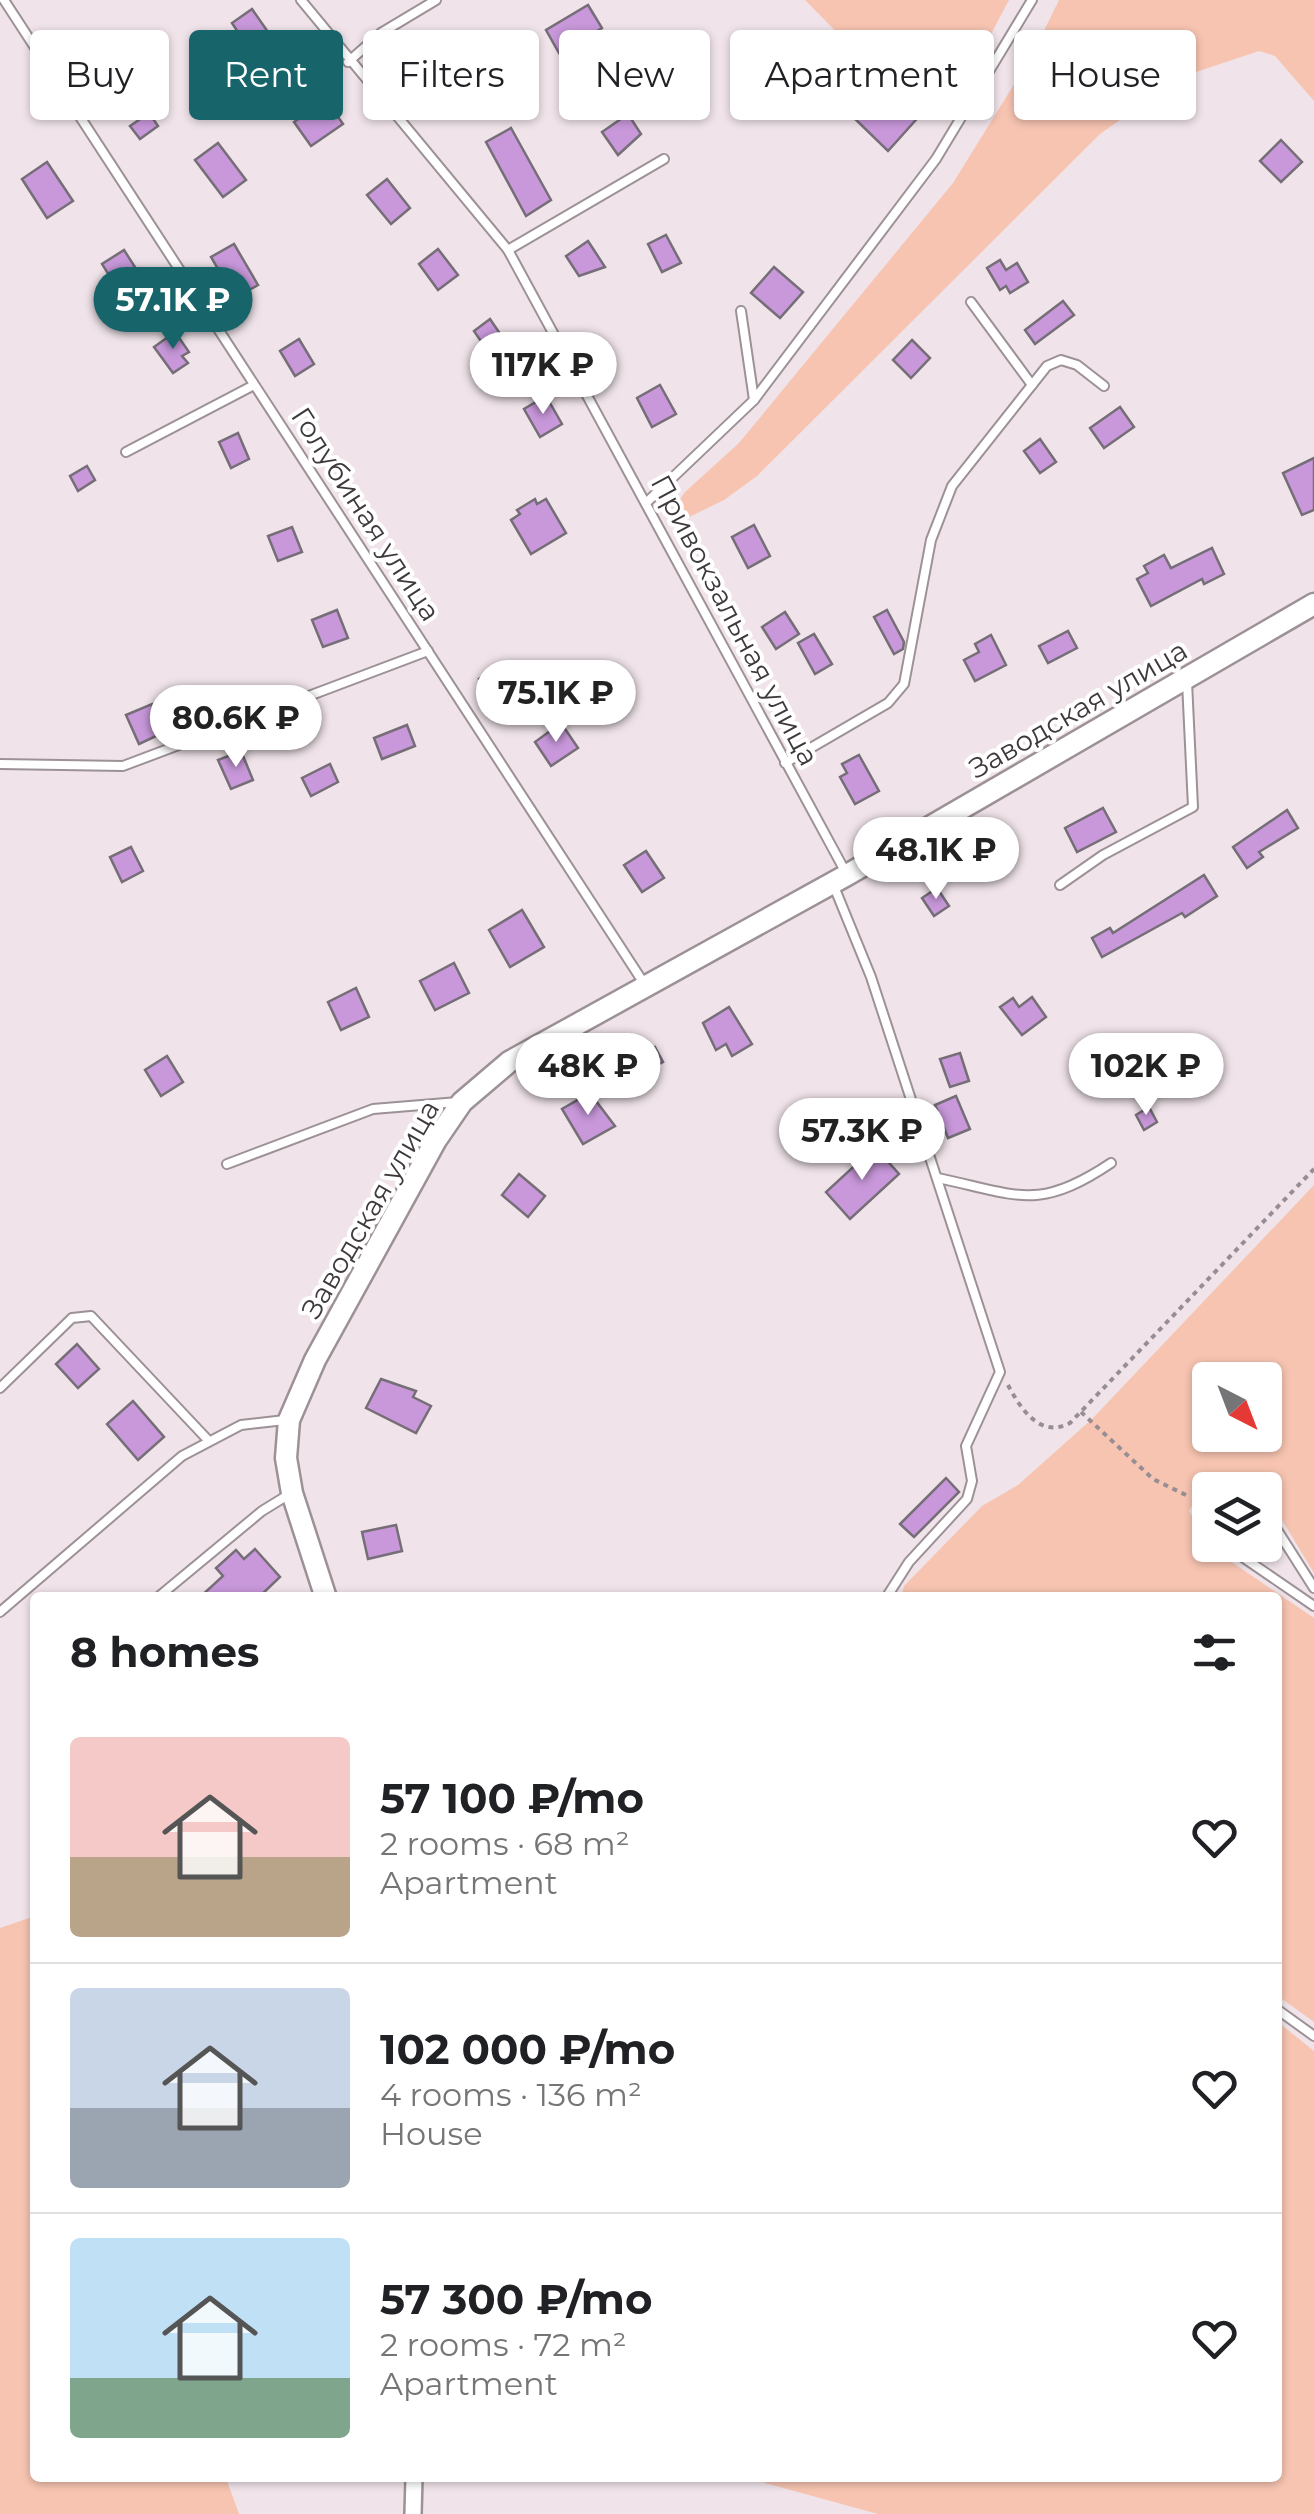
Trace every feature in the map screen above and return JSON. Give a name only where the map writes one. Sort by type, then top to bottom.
[{"type":"street","name":"Заводская улица","points":[[324,1592],[292,1493],[286,1458],[289,1420],[334,1326],[436,1140],[462,1102],[509,1062],[840,879],[1314,604]]},
{"type":"street","points":[[412,2514],[414,2482]]},
{"type":"lane","name":"Голубиная улица","points":[[4,0],[646,985]]},
{"type":"lane","name":"Привокзальная улица","points":[[301,0],[348,62],[508,250],[785,763],[840,879],[1000,1372]]},
{"type":"lane","points":[[348,62],[381,33],[436,0]]},
{"type":"lane","points":[[647,502],[754,400],[936,159],[1032,0]]},
{"type":"lane","points":[[508,250],[664,159]]},
{"type":"lane","points":[[971,302],[1032,384]]},
{"type":"lane","points":[[741,310],[754,400]]},
{"type":"lane","points":[[785,763],[888,703],[904,684],[936,523],[970,458],[1047,366],[1062,360],[1077,365],[1104,386]]},
{"type":"lane","points":[[126,452],[254,385]]},
{"type":"lane","name":"Голубиная улица","points":[[0,764],[124,766],[428,651]]},
{"type":"lane","points":[[1060,885],[1103,855],[1193,807],[1187,678]]},
{"type":"lane","points":[[227,1164],[373,1109],[462,1102]]},
{"type":"lane","points":[[938,1178],[1023,1197],[1074,1188],[1111,1163]]},
{"type":"lane","points":[[0,1388],[72,1318],[91,1316],[207,1440]]},
{"type":"lane","points":[[890,1592],[909,1562],[967,1499],[972,1481],[966,1446],[993,1396],[1000,1372]]},
{"type":"lane","points":[[0,1612],[182,1456],[207,1440],[258,1421],[289,1420]]},
{"type":"lane","points":[[164,1592],[262,1511],[292,1493]]},
{"type":"lane","points":[[1282,1538],[1314,1588]]},
{"type":"lane","points":[[1249,1562],[1314,1606]]},
{"type":"lane","points":[[1282,2013],[1314,2036]]},
{"type":"path","points":[[1000,1372],[1026,1412],[1040,1425],[1059,1428],[1081,1412],[1314,1169]]},
{"type":"path","points":[[1081,1412],[1153,1480],[1192,1498]]},
{"type":"shaded area","points":[[805,0],[1009,0],[993,30],[835,30]]},
{"type":"shaded area","points":[[1059,0],[1314,0],[1314,101],[1275,56],[1259,51],[1196,72],[1196,30],[1044,30]]},
{"type":"shaded area","points":[[1014,84],[1014,120],[1120,120],[1100,134],[757,476],[724,500],[679,522],[673,509],[685,492],[739,443],[953,183]]},
{"type":"shaded area","points":[[1314,1185],[1314,1573],[1282,1520],[1282,1472],[1192,1472],[1192,1562],[1232,1562],[1276,1592],[902,1592],[982,1506],[1018,1485],[1092,1419]]},
{"type":"shaded area","points":[[1282,1596],[1314,1618],[1314,2022],[1282,1999]]},
{"type":"shaded area","points":[[30,1918],[30,2482],[227,2482],[239,2514],[0,2514],[0,1928]]},
{"type":"shaded area","points":[[1282,2025],[1314,2051],[1314,2514],[878,2514],[765,2483],[1282,2482]]},
{"type":"building","points":[[588,5],[602,28],[559,30],[559,53],[546,30]]},
{"type":"building","points":[[252,9],[267,30],[237,30],[232,23]]},
{"type":"building","points":[[139,120],[154,120],[158,126],[140,139],[130,126]]},
{"type":"building","points":[[340,120],[343,124],[311,146],[294,122]]},
{"type":"building","points":[[619,120],[632,120],[641,134],[618,155],[602,132]]},
{"type":"building","points":[[856,120],[916,120],[888,151]]},
{"type":"building","points":[[511,128],[551,200],[526,216],[486,142]]},
{"type":"building","points":[[1281,140],[1302,162],[1281,182],[1260,161]]},
{"type":"building","points":[[218,143],[246,180],[223,197],[195,160]]},
{"type":"building","points":[[47,162],[73,201],[47,218],[22,179]]},
{"type":"building","points":[[387,179],[410,208],[391,224],[367,195]]},
{"type":"building","points":[[666,235],[681,263],[662,272],[648,244]]},
{"type":"building","points":[[588,241],[605,267],[579,276],[566,256]]},
{"type":"building","points":[[234,244],[258,285],[235,298],[211,257]]},
{"type":"building","points":[[438,249],[458,275],[438,290],[419,264]]},
{"type":"building","points":[[124,250],[142,278],[120,293],[102,264]]},
{"type":"building","points":[[1000,260],[1006,270],[1017,263],[1028,282],[1010,293],[1006,286],[1000,290],[987,268]]},
{"type":"building","points":[[774,267],[803,292],[780,318],[751,293]]},
{"type":"building","points":[[1063,301],[1074,315],[1035,344],[1025,330]]},
{"type":"building","points":[[490,319],[507,344],[491,356],[474,331]]},
{"type":"building","points":[[175,332],[189,352],[182,356],[188,363],[173,373],[154,347]]},
{"type":"building","points":[[299,339],[314,364],[295,376],[280,351]]},
{"type":"building","points":[[912,340],[930,358],[911,378],[893,360]]},
{"type":"building","points":[[660,385],[676,414],[652,427],[637,398]]},
{"type":"building","points":[[546,396],[562,424],[540,437],[524,409]]},
{"type":"building","points":[[1120,407],[1134,427],[1104,448],[1090,428]]},
{"type":"building","points":[[238,433],[249,459],[231,468],[219,442]]},
{"type":"building","points":[[1040,439],[1056,462],[1040,473],[1024,451]]},
{"type":"building","points":[[1314,458],[1314,510],[1302,515],[1283,473]]},
{"type":"building","points":[[87,466],[95,480],[78,491],[70,476]]},
{"type":"building","points":[[535,499],[537,504],[546,499],[566,533],[531,554],[511,520],[520,514],[517,510]]},
{"type":"building","points":[[754,525],[770,556],[748,568],[732,537]]},
{"type":"building","points":[[292,527],[302,552],[278,561],[268,536]]},
{"type":"building","points":[[1212,548],[1224,574],[1204,584],[1202,579],[1151,606],[1137,579],[1148,573],[1144,566],[1164,555],[1171,568]]},
{"type":"building","points":[[337,610],[348,638],[323,647],[312,620]]},
{"type":"building","points":[[887,610],[904,642],[903,649],[894,654],[874,617]]},
{"type":"building","points":[[785,612],[799,634],[776,649],[762,627]]},
{"type":"building","points":[[1068,631],[1077,648],[1048,663],[1039,646]]},
{"type":"building","points":[[814,634],[832,664],[815,674],[798,643]]},
{"type":"building","points":[[991,635],[1006,665],[975,681],[964,660],[979,652],[975,644]]},
{"type":"building","points":[[503,664],[515,684],[490,699],[479,679]]},
{"type":"building","points":[[152,704],[165,732],[139,744],[126,715]]},
{"type":"building","points":[[561,723],[578,748],[551,766],[535,742]]},
{"type":"building","points":[[407,725],[415,746],[382,759],[374,738]]},
{"type":"building","points":[[241,751],[253,780],[231,789],[218,760]]},
{"type":"building","points":[[859,755],[879,791],[855,804],[840,777],[847,773],[842,764]]},
{"type":"building","points":[[330,764],[338,782],[311,796],[302,778]]},
{"type":"building","points":[[1103,808],[1116,832],[1077,852],[1065,828]]},
{"type":"building","points":[[1287,810],[1298,828],[1259,852],[1263,857],[1247,868],[1233,847]]},
{"type":"building","points":[[131,847],[143,871],[122,882],[110,857]]},
{"type":"building","points":[[646,851],[664,878],[642,892],[624,865]]},
{"type":"building","points":[[1204,875],[1217,896],[1185,917],[1182,913],[1102,957],[1092,938],[1110,928],[1113,933]]},
{"type":"building","points":[[937,888],[949,906],[934,916],[922,898]]},
{"type":"building","points":[[522,910],[544,947],[510,967],[489,930]]},
{"type":"building","points":[[454,963],[469,993],[435,1010],[420,981]]},
{"type":"building","points":[[356,988],[369,1017],[341,1030],[328,1002]]},
{"type":"building","points":[[1032,997],[1046,1017],[1022,1035],[1000,1007],[1013,998],[1019,1007]]},
{"type":"building","points":[[729,1007],[752,1044],[732,1056],[726,1044],[716,1050],[703,1023]]},
{"type":"building","points":[[655,1047],[663,1062],[645,1072],[637,1057]]},
{"type":"building","points":[[960,1053],[969,1081],[950,1087],[940,1059]]},
{"type":"building","points":[[167,1056],[183,1082],[161,1096],[145,1070]]},
{"type":"building","points":[[590,1093],[615,1126],[583,1144],[562,1109]]},
{"type":"building","points":[[956,1096],[970,1129],[948,1138],[935,1105]]},
{"type":"building","points":[[1149,1107],[1157,1122],[1144,1130],[1136,1115]]},
{"type":"building","points":[[875,1147],[899,1174],[850,1219],[826,1192]]},
{"type":"building","points":[[519,1174],[545,1196],[528,1217],[502,1195]]},
{"type":"building","points":[[77,1344],[99,1369],[78,1388],[56,1364]]},
{"type":"building","points":[[381,1379],[416,1391],[413,1397],[431,1406],[416,1433],[366,1408]]},
{"type":"building","points":[[133,1401],[164,1437],[138,1460],[107,1424]]},
{"type":"building","points":[[946,1478],[959,1492],[914,1537],[900,1524]]},
{"type":"building","points":[[396,1525],[402,1551],[368,1559],[362,1532]]},
{"type":"building","points":[[255,1549],[280,1577],[264,1592],[206,1592],[223,1576],[216,1568],[236,1550],[244,1559]]}]
